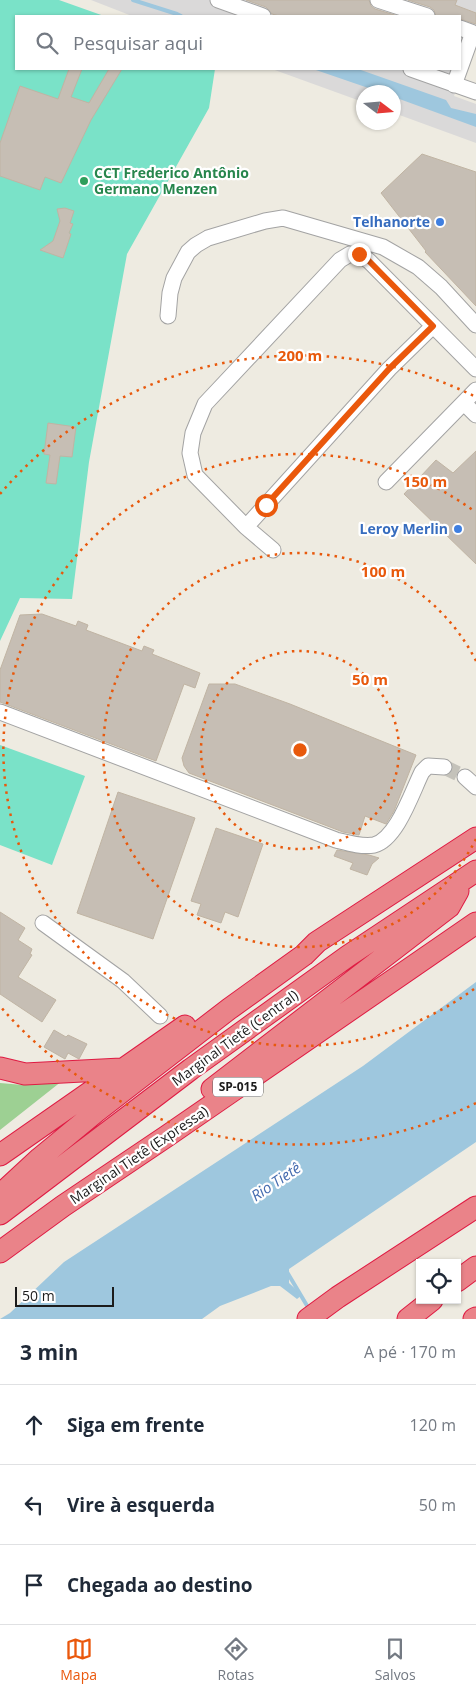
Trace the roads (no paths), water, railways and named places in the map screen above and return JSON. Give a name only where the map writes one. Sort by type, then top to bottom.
[{"type":"highway","points":[[0,1194],[97,1111],[229,1008],[304,955],[317,942],[476,838]]},
{"type":"highway","points":[[167,1136],[193,1103],[449,906],[471,875]]},
{"type":"highway","name":"Marginal Tietê (Central)","points":[[0,1214],[191,1069],[348,956],[471,875]]},
{"type":"highway","name":"Marginal Tietê (Expressa)","points":[[0,1252],[63,1206],[476,923]]},
{"type":"highway","points":[[0,1155],[288,956],[299,949],[317,942]]},
{"type":"highway","points":[[0,1068],[26,1074],[122,1069]]},
{"type":"highway","points":[[308,1319],[338,1297],[476,1207]]},
{"type":"highway","points":[[461,1278],[476,1267]]},
{"type":"highway","points":[[408,1319],[427,1304]]},
{"type":"street","points":[[218,0],[260,15]]},
{"type":"street","points":[[378,0],[424,15]]},
{"type":"street","points":[[461,28],[471,32],[472,35],[461,66]]},
{"type":"street","points":[[414,70],[476,92]]},
{"type":"street","points":[[454,85],[459,70]]},
{"type":"street","points":[[168,316],[170,293],[174,278],[188,252],[196,245],[208,238],[265,221],[283,218],[383,247],[418,267],[441,287],[476,325]]},
{"type":"street","points":[[273,550],[246,527],[195,475],[190,452],[193,433],[205,404],[340,260],[350,254],[359,254],[369,261],[476,369]]},
{"type":"street","points":[[246,527],[389,369],[433,326]]},
{"type":"street","points":[[386,482],[476,390]]},
{"type":"street","points":[[464,403],[476,415]]},
{"type":"street","points":[[0,712],[336,840],[361,845],[375,844],[384,840],[393,831],[422,772],[428,766],[444,767]]},
{"type":"street","points":[[43,923],[123,981],[160,1016]]},
{"type":"water","points":[[316,70],[361,70],[446,100],[451,108],[476,114],[476,127],[401,100],[401,85],[360,85]]},
{"type":"water","name":"Rio Tietê","points":[[476,982],[476,1142],[289,1269],[289,1283],[302,1295],[297,1299],[280,1286],[271,1286],[220,1306],[202,1319],[0,1319],[10,1313],[64,1262],[363,1066]]},
{"type":"waterway","points":[[133,0],[179,15]]},
{"type":"waterway","points":[[287,1272],[309,1309]]},
{"type":"tunnel","points":[[444,767],[465,777]]},
{"type":"place","name":"CCT Frederico Antônio Germano Menzen","points":[[84,181]]},
{"type":"place","name":"Telhanorte","points":[[440,222]]},
{"type":"place","name":"Leroy Merlin","points":[[458,529]]}]
